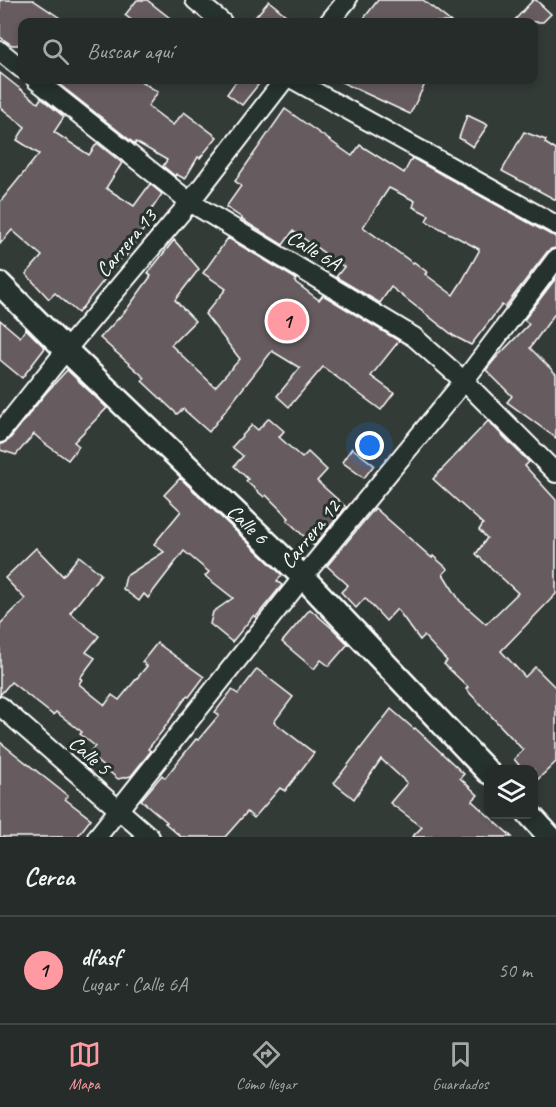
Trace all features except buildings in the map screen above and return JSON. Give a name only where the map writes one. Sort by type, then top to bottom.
[{"type":"street","points":[[195,0],[217,18]]},
{"type":"street","points":[[332,18],[347,0]]},
{"type":"street","points":[[0,51],[18,66]]},
{"type":"street","name":"Calle 6A","points":[[41,84],[190,202],[414,336],[464,381],[556,473]]},
{"type":"street","name":"Carrera 13","points":[[0,433],[190,202],[281,84]]},
{"type":"street","points":[[301,84],[556,225]]},
{"type":"street","name":"Carrera 12","points":[[98,837],[303,577],[464,381],[556,259]]},
{"type":"street","name":"Calle 6","points":[[0,284],[303,577],[484,767]]},
{"type":"street","name":"Calle 5","points":[[0,706],[150,837]]},
{"type":"street","points":[[535,819],[549,832]]},
{"type":"place","name":"dfasf","points":[[287,321]]}]
